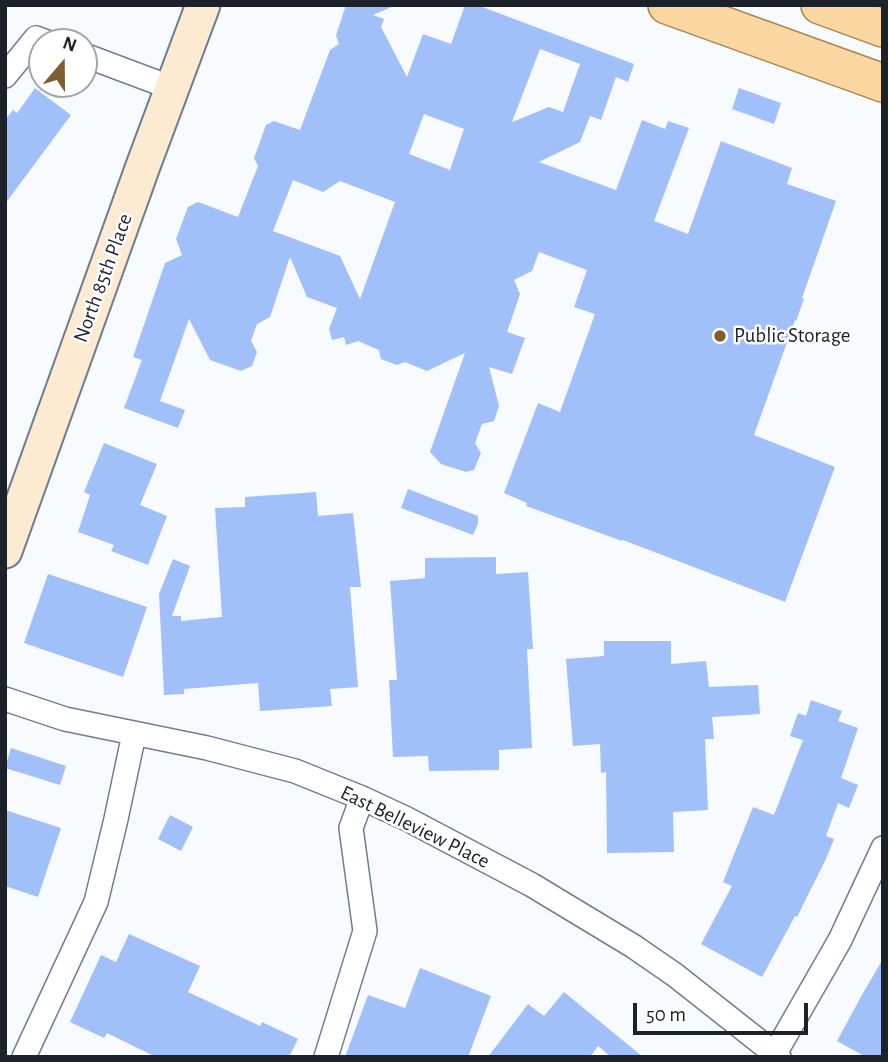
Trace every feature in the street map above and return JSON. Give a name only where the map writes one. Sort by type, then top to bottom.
[{"type":"main road","points":[[667,5],[729,16],[883,83]]},
{"type":"main road","points":[[820,5],[883,28]]},
{"type":"street","name":"North 85th Place","points":[[5,551],[12,510],[203,5]]},
{"type":"street","points":[[5,76],[28,53]]},
{"type":"street","points":[[98,60],[172,88]]},
{"type":"street","name":"East Belleview Place","points":[[5,699],[65,719],[207,748],[295,771],[362,798],[532,885],[633,946],[675,975],[775,1056]]},
{"type":"street","points":[[24,1057],[96,902],[134,734]]},
{"type":"street","points":[[326,1057],[365,931],[351,828],[362,798]]},
{"type":"street","points":[[775,1056],[840,940],[883,848]]},
{"type":"building","points":[[346,5],[396,5],[373,15],[384,19],[381,27],[407,77],[423,34],[451,44],[465,5],[477,5],[634,64],[628,82],[616,77],[601,120],[590,116],[580,142],[539,162],[616,190],[642,120],[665,129],[668,121],[689,128],[654,221],[688,234],[721,141],[792,168],[787,184],[836,201],[802,298],[804,299],[754,435],[835,467],[785,602],[526,506],[527,503],[504,493],[538,403],[560,412],[595,314],[574,307],[587,270],[539,252],[532,271],[514,280],[520,294],[507,332],[525,338],[512,374],[489,367],[499,406],[494,421],[482,424],[475,443],[481,453],[474,470],[466,472],[441,464],[430,452],[465,353],[427,371],[405,362],[397,365],[381,359],[379,350],[358,341],[346,345],[344,337],[332,340],[329,329],[337,308],[307,297],[290,257],[270,317],[257,324],[251,341],[257,352],[252,366],[241,371],[210,360],[189,319],[160,401],[185,410],[178,428],[124,408],[142,360],[133,357],[165,263],[182,255],[176,239],[188,207],[198,202],[238,217],[258,166],[254,158],[266,125],[274,121],[300,130],[330,50],[339,44],[336,35]],"holes":[[[540,49],[580,64],[563,112],[549,107],[512,122]],[[424,114],[464,129],[450,170],[409,154]],[[293,180],[323,192],[340,181],[395,202],[360,299],[340,256],[273,231]]]},
{"type":"building","points":[[739,88],[781,103],[774,124],[732,109]]},
{"type":"building","points":[[28,98],[48,98],[71,115],[5,204],[5,120],[13,110],[17,113]]},
{"type":"building","points":[[104,443],[157,464],[140,505],[167,516],[148,565],[111,551],[114,545],[78,532],[90,495],[84,492]]},
{"type":"building","points":[[408,489],[478,516],[473,535],[401,508]]},
{"type":"building","points":[[316,492],[318,516],[353,513],[361,587],[350,587],[358,687],[330,689],[332,706],[260,711],[258,683],[184,689],[184,694],[164,695],[159,594],[173,559],[190,566],[172,616],[181,616],[181,621],[222,617],[215,508],[245,507],[245,497]]},
{"type":"building","points":[[496,557],[496,574],[528,572],[533,649],[527,649],[532,748],[499,750],[499,770],[429,771],[428,756],[393,757],[389,680],[397,680],[390,581],[425,578],[425,558]]},
{"type":"building","points":[[48,574],[147,607],[123,677],[24,643]]},
{"type":"building","points":[[604,641],[671,641],[671,664],[706,661],[709,687],[758,685],[760,714],[712,717],[714,739],[705,739],[708,810],[673,812],[674,852],[607,853],[606,772],[601,773],[600,744],[573,746],[566,659],[604,656]]},
{"type":"building","points":[[811,700],[842,711],[838,721],[858,728],[841,778],[858,785],[849,808],[838,803],[826,836],[834,839],[826,859],[797,917],[795,916],[762,977],[701,944],[732,886],[723,882],[753,807],[774,815],[803,740],[790,736],[798,713],[806,716]]},
{"type":"building","points":[[11,748],[66,766],[60,785],[5,768]]},
{"type":"building","points":[[5,810],[61,828],[38,897],[5,886]]},
{"type":"building","points":[[170,815],[193,827],[181,851],[158,839]]},
{"type":"building","points":[[129,934],[200,966],[188,992],[260,1026],[262,1022],[298,1039],[289,1057],[156,1057],[107,1033],[104,1038],[70,1022],[101,955],[116,962]]},
{"type":"building","points":[[883,959],[883,1057],[866,1057],[837,1041]]},
{"type":"building","points":[[420,968],[491,996],[468,1057],[345,1057],[368,995],[405,1008]]},
{"type":"building","points":[[564,992],[643,1057],[611,1057],[598,1046],[590,1057],[488,1057],[528,1004],[544,1016]]},
{"type":"place","name":"Public Storage","points":[[720,336]]}]
